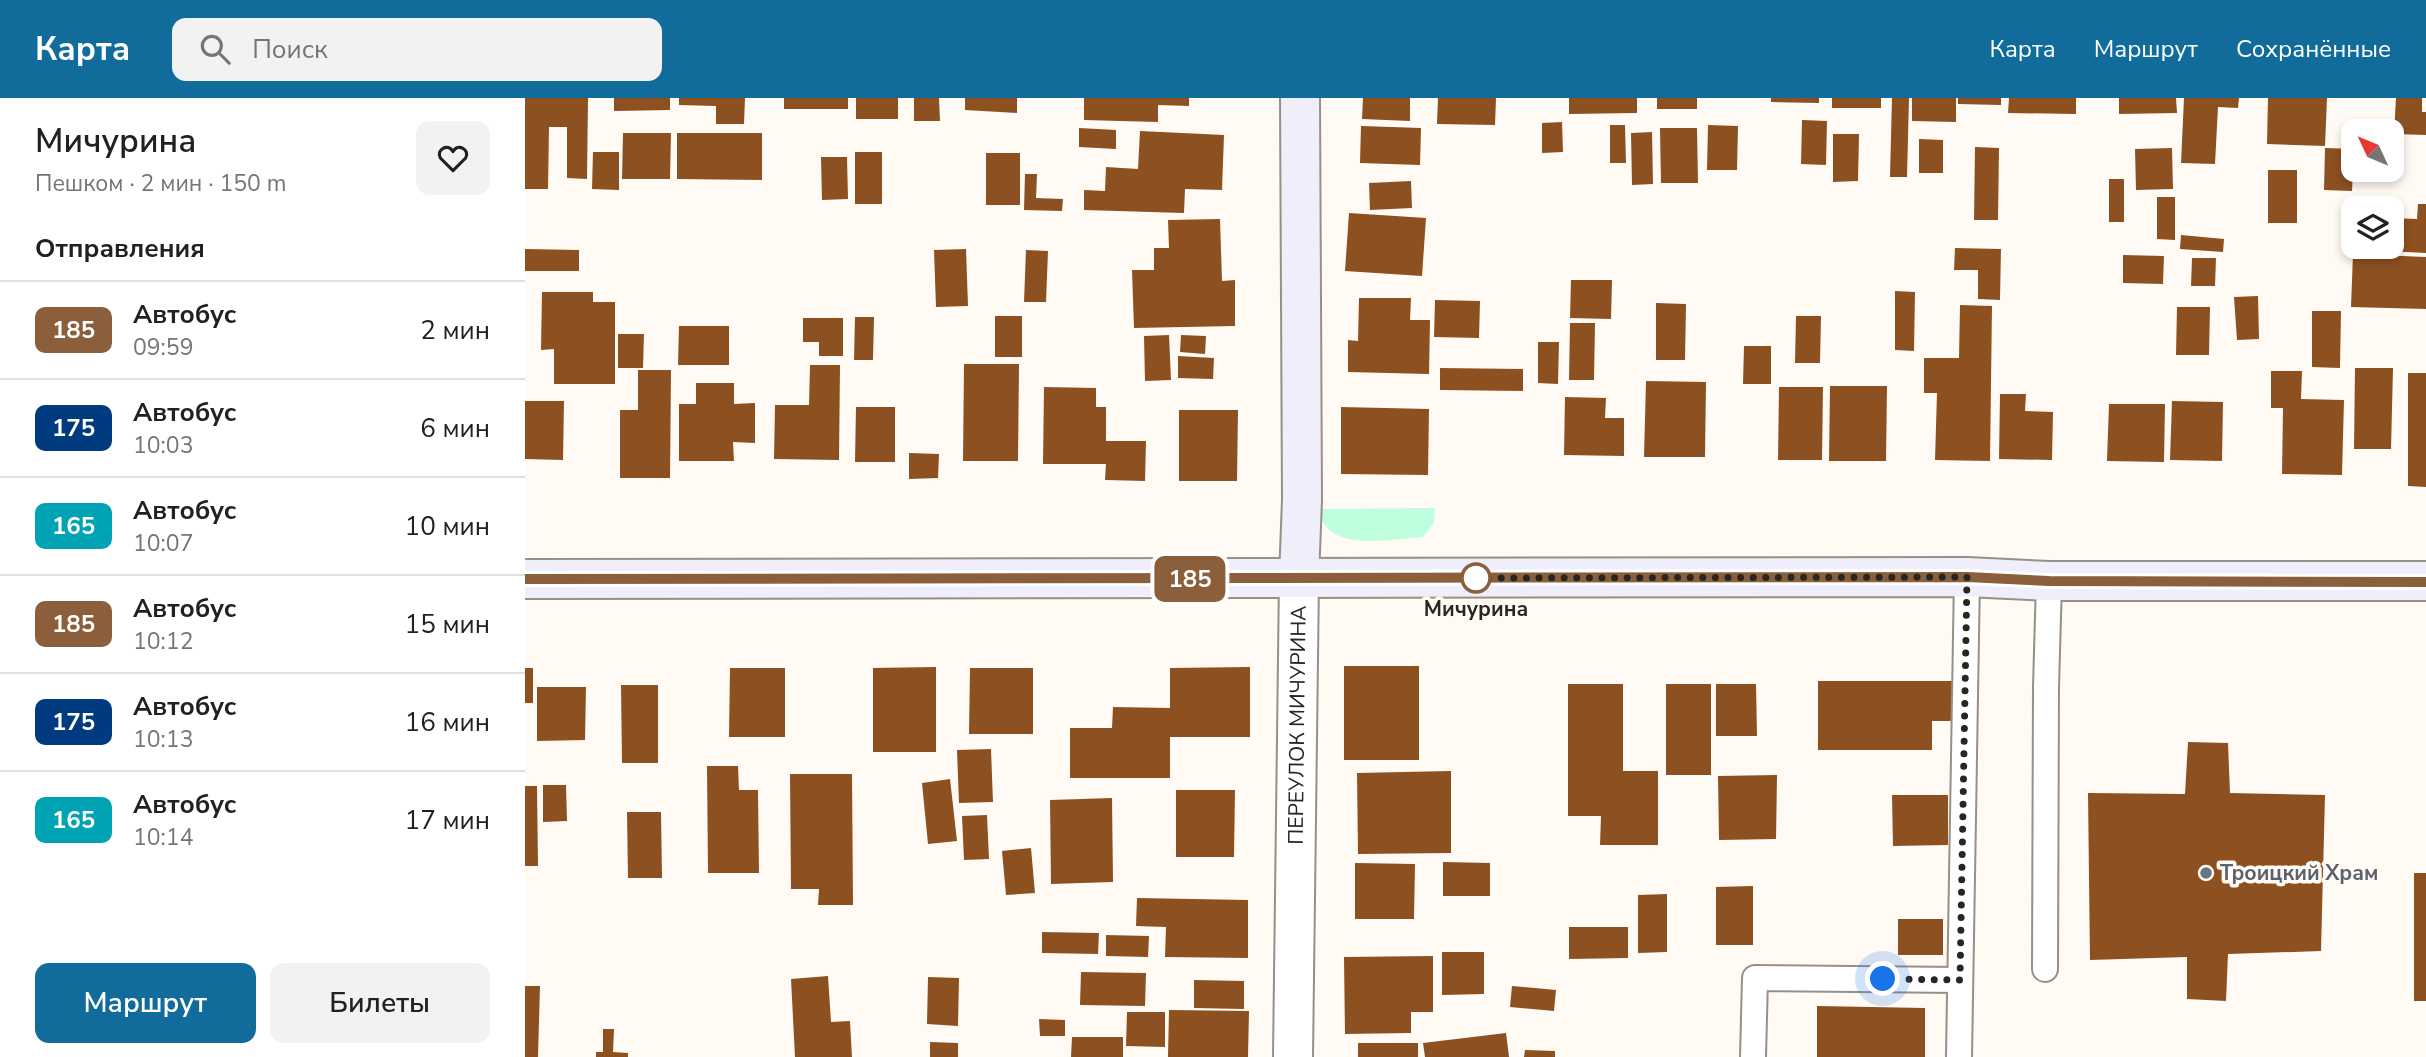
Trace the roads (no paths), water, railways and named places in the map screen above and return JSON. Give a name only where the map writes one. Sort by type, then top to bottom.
[{"type":"main road","name":"ПЕРЕУЛОК МИЧУРИНА","points":[[1299,578],[1302,499],[1300,98]]},
{"type":"main road","points":[[525,579],[1967,577],[2049,581],[2426,582]]},
{"type":"street","name":"ПЕРЕУЛОК МИЧУРИНА","points":[[1293,1057],[1299,578]]},
{"type":"lane","points":[[1959,1057],[1967,577]]},
{"type":"lane","points":[[2045,969],[2049,581]]},
{"type":"lane","points":[[1753,1057],[1755,978],[1960,980]]},
{"type":"place","name":"Мичурина","points":[[1476,578]]},
{"type":"place","name":"Троицкий Храм","points":[[2206,873]]}]
